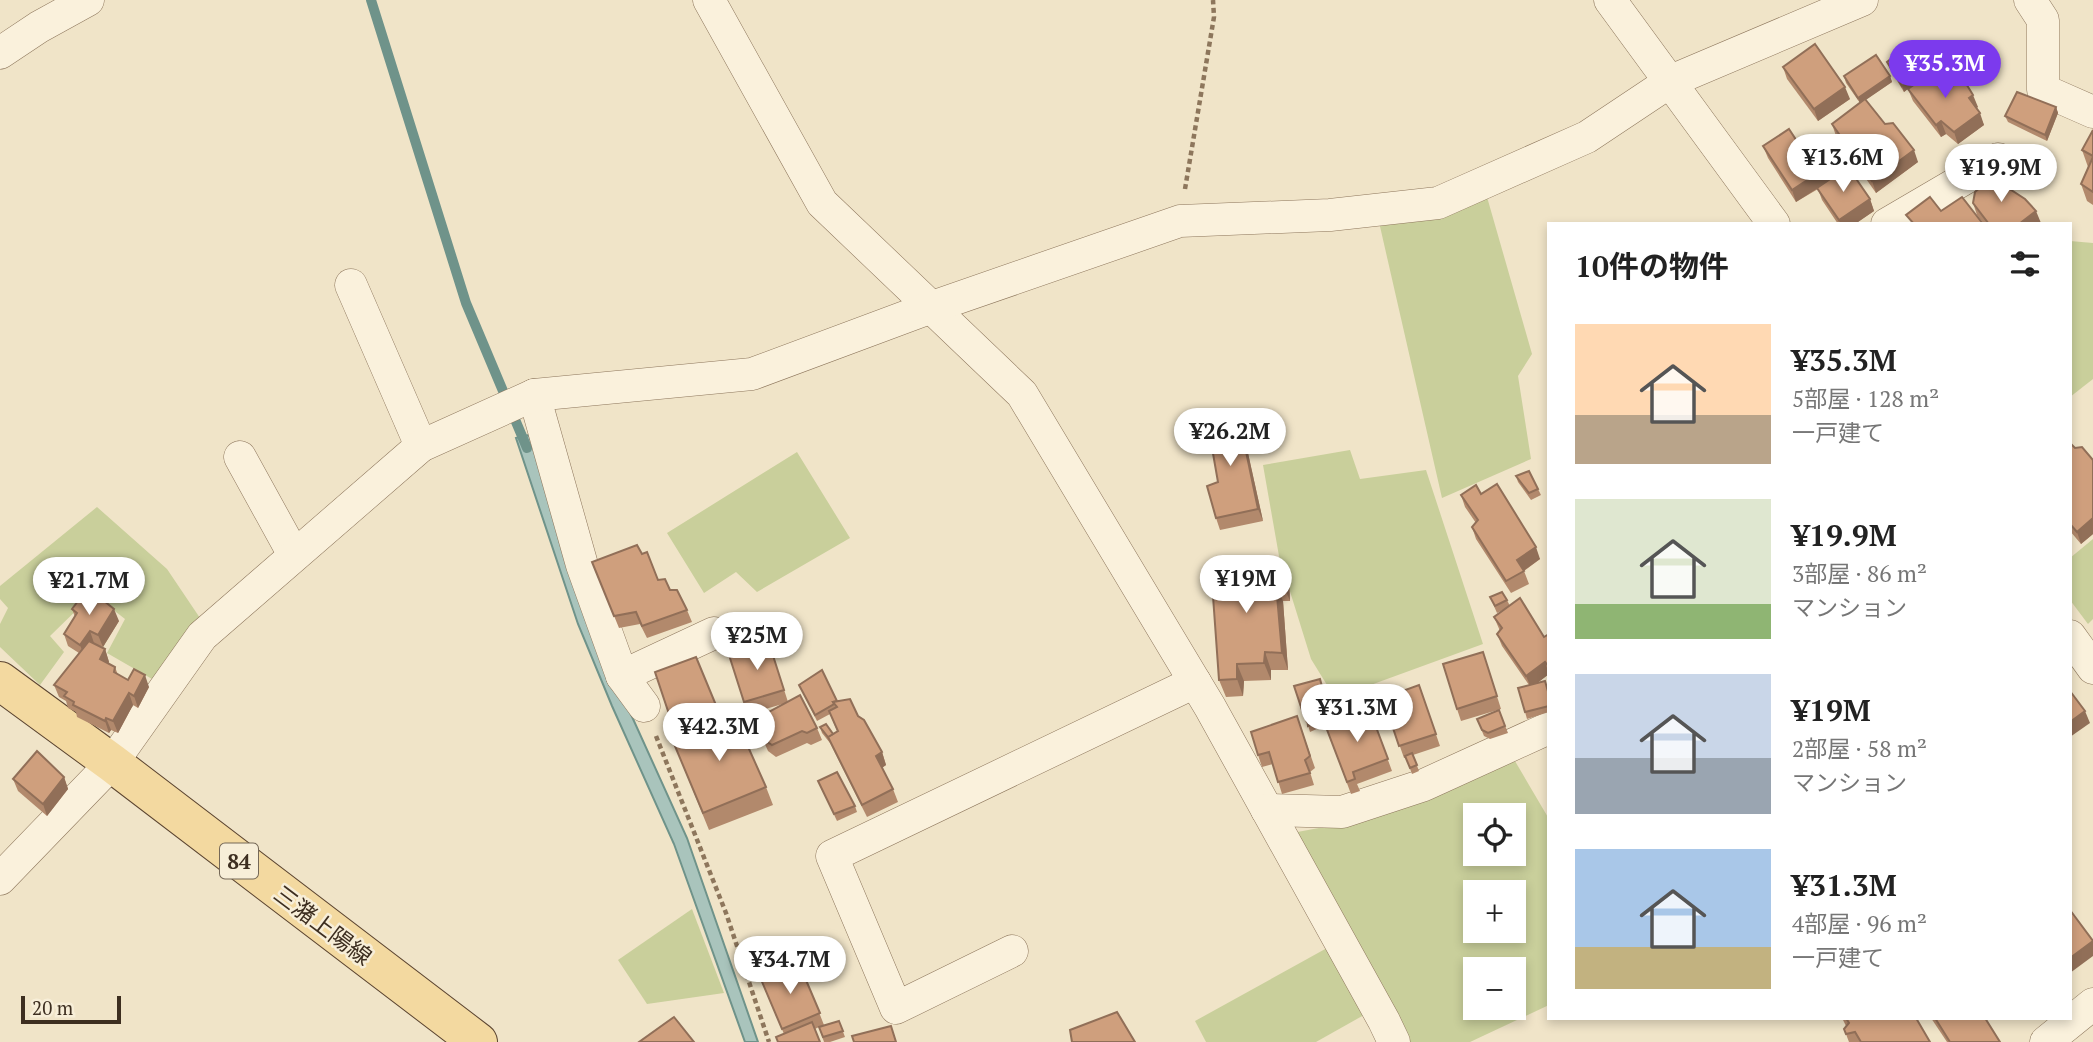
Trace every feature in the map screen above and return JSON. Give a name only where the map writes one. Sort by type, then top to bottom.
[{"type":"main road","name":"三潴上陽線","points":[[0,681],[478,1042]]},
{"type":"street","points":[[0,53],[88,0]]},
{"type":"street","points":[[709,0],[822,203],[1022,394],[1195,682],[1394,1042]]},
{"type":"street","points":[[1611,0],[1773,222]]},
{"type":"street","points":[[0,879],[112,763],[202,636],[421,446],[534,395],[752,374],[933,307],[1180,221],[1330,215],[1438,203],[1587,137],[1671,81],[1862,0]]},
{"type":"street","points":[[2030,0],[2043,20],[2043,90],[2093,112]]},
{"type":"street","points":[[1890,222],[1998,159]]},
{"type":"street","points":[[351,285],[421,446]]},
{"type":"street","points":[[534,395],[582,565],[622,676],[644,706]]},
{"type":"street","points":[[240,457],[294,555]]},
{"type":"street","points":[[622,676],[714,634]]},
{"type":"street","points":[[2072,639],[2093,668]]},
{"type":"street","points":[[1012,951],[896,1008],[832,856],[1195,682]]},
{"type":"street","points":[[1267,810],[1342,812],[1424,785],[1547,729]]},
{"type":"street","points":[[2046,1042],[2093,1003]]},
{"type":"path","points":[[1180,221],[1214,17],[1213,0]]},
{"type":"path","points":[[644,706],[726,913],[769,1042]]},
{"type":"green space","points":[[1485,190],[1532,354],[1518,376],[1531,459],[1442,498],[1379,222]]},
{"type":"green space","points":[[2072,241],[2093,243],[2093,379],[2072,395]]},
{"type":"green space","points":[[1350,450],[1360,479],[1426,470],[1483,644],[1335,698],[1311,659],[1279,556],[1263,465]]},
{"type":"green space","points":[[797,452],[850,538],[757,592],[736,572],[704,593],[667,533]]},
{"type":"green space","points":[[97,507],[167,569],[202,621],[159,683],[107,653],[125,619],[93,594],[50,636],[64,652],[40,685],[0,647],[0,624],[8,608],[0,599],[0,586]]},
{"type":"green space","points":[[2093,539],[2093,619],[2088,624],[2072,603],[2072,556]]},
{"type":"green space","points":[[1512,756],[1547,816],[1547,1006],[1526,1016],[1526,957],[1463,957],[1463,1020],[1517,1020],[1470,1042],[1406,1042],[1292,833],[1351,822]]},
{"type":"green space","points":[[692,909],[724,993],[647,1004],[618,960]]},
{"type":"green space","points":[[1327,948],[1364,1015],[1316,1042],[1206,1042],[1195,1021]]},
{"type":"water","points":[[529,435],[624,699],[687,838],[758,1042],[745,1042],[674,844],[578,624],[516,438]]},
{"type":"building","points":[[1815,44],[1845,87],[1814,109],[1783,67]]},
{"type":"building","points":[[1876,55],[1890,76],[1858,98],[1844,76]]},
{"type":"building","points":[[1892,58],[1904,66],[1913,77],[1902,86],[1887,62]]},
{"type":"building","points":[[1939,67],[1952,86],[1962,77],[1973,95],[1969,98],[1980,113],[1954,132],[1941,121],[1936,125],[1908,89]]},
{"type":"building","points":[[2017,92],[2056,107],[2045,135],[2005,116]]},
{"type":"building","points":[[1865,99],[1885,124],[1893,123],[1914,150],[1872,181],[1832,124]]},
{"type":"building","points":[[1789,129],[1810,161],[1816,157],[1824,169],[1792,190],[1763,146]]},
{"type":"building","points":[[2093,130],[2093,156],[2082,150]]},
{"type":"building","points":[[2093,157],[2093,192],[2081,184]]},
{"type":"building","points":[[1848,167],[1870,199],[1839,220],[1817,188]]},
{"type":"building","points":[[1993,176],[2025,199],[2036,211],[2022,222],[1987,222],[1973,203],[1975,192]]},
{"type":"building","points":[[1930,197],[1941,211],[1962,197],[1981,222],[1912,222],[1906,215]]},
{"type":"building","points":[[1238,413],[1258,509],[1216,518],[1207,486],[1218,482],[1207,419]]},
{"type":"building","points":[[2072,445],[2075,448],[2082,447],[2093,460],[2093,518],[2077,532],[2072,526]]},
{"type":"building","points":[[1529,471],[1538,489],[1529,493],[1516,476]]},
{"type":"building","points":[[1497,484],[1536,547],[1517,560],[1524,571],[1506,581],[1472,527],[1478,520],[1461,495],[1476,485],[1481,494]]},
{"type":"building","points":[[637,545],[642,554],[647,552],[658,580],[665,579],[670,590],[677,590],[687,610],[642,626],[636,612],[614,616],[592,562]]},
{"type":"building","points":[[1282,561],[1283,584],[1276,584],[1282,653],[1265,652],[1264,663],[1237,664],[1237,679],[1219,680],[1211,568]]},
{"type":"building","points":[[88,588],[114,609],[98,635],[90,631],[80,645],[64,634],[77,613],[72,609]]},
{"type":"building","points":[[1502,592],[1507,600],[1495,606],[1490,597]]},
{"type":"building","points":[[1520,598],[1544,637],[1547,635],[1547,664],[1545,662],[1526,676],[1497,634],[1502,628],[1494,617]]},
{"type":"building","points":[[89,641],[105,649],[100,659],[115,667],[114,672],[128,680],[134,669],[145,675],[134,696],[129,693],[113,721],[106,718],[105,721],[73,705],[74,702],[64,696],[67,692],[54,685]]},
{"type":"building","points":[[769,643],[784,690],[744,702],[729,655]]},
{"type":"building","points":[[1483,652],[1497,696],[1457,709],[1443,664]]},
{"type":"building","points":[[696,657],[718,710],[673,726],[655,672]]},
{"type":"building","points":[[822,670],[837,701],[815,715],[799,685]]},
{"type":"building","points":[[1320,679],[1328,709],[1304,716],[1294,686]]},
{"type":"building","points":[[1545,681],[1547,706],[1525,712],[1518,688]]},
{"type":"building","points":[[1419,685],[1436,734],[1399,746],[1383,698]]},
{"type":"building","points":[[2072,694],[2085,711],[2072,721]]},
{"type":"building","points":[[800,695],[817,728],[807,733],[802,731],[772,745],[763,739],[754,720]]},
{"type":"building","points":[[850,699],[882,752],[876,756],[893,789],[862,805],[828,737],[838,731],[829,711],[837,707],[833,702]]},
{"type":"building","points":[[741,709],[744,716],[736,718],[732,712]]},
{"type":"building","points":[[1499,710],[1505,726],[1488,733],[1482,730],[1477,719]]},
{"type":"building","points":[[1370,711],[1388,759],[1353,772],[1355,779],[1347,782],[1326,727]]},
{"type":"building","points":[[733,713],[766,787],[703,813],[672,739]]},
{"type":"building","points":[[1297,716],[1310,756],[1305,760],[1310,773],[1278,782],[1269,752],[1258,755],[1251,732]]},
{"type":"building","points":[[1307,718],[1315,719],[1317,722],[1308,726]]},
{"type":"building","points":[[826,724],[833,734],[828,737],[820,727]]},
{"type":"building","points":[[37,751],[64,777],[43,804],[13,779]]},
{"type":"building","points":[[1412,753],[1417,765],[1410,768],[1405,756]]},
{"type":"building","points":[[837,772],[855,806],[834,814],[818,781]]},
{"type":"building","points":[[2072,913],[2093,941],[2072,957]]},
{"type":"building","points":[[758,941],[760,947],[747,951],[746,945]]},
{"type":"building","points":[[803,954],[806,961],[786,967],[782,960]]},
{"type":"building","points":[[777,961],[782,970],[760,979],[756,969]]},
{"type":"building","points":[[800,966],[820,1013],[782,1029],[760,977]]},
{"type":"building","points":[[1117,1012],[1135,1042],[1072,1042],[1070,1030]]},
{"type":"building","points":[[674,1017],[694,1042],[639,1042]]},
{"type":"building","points":[[1847,1020],[1917,1020],[1930,1042],[1861,1042],[1855,1032],[1846,1034],[1844,1029],[1849,1023]]},
{"type":"building","points":[[1936,1020],[1986,1020],[2000,1042],[1950,1042]]},
{"type":"building","points":[[839,1021],[843,1031],[823,1037],[819,1027]]},
{"type":"building","points":[[812,1022],[820,1042],[778,1042],[776,1037]]},
{"type":"building","points":[[891,1026],[896,1042],[854,1042],[852,1036]]},
{"type":"waterway","points":[[371,0],[466,303],[527,448]]}]
